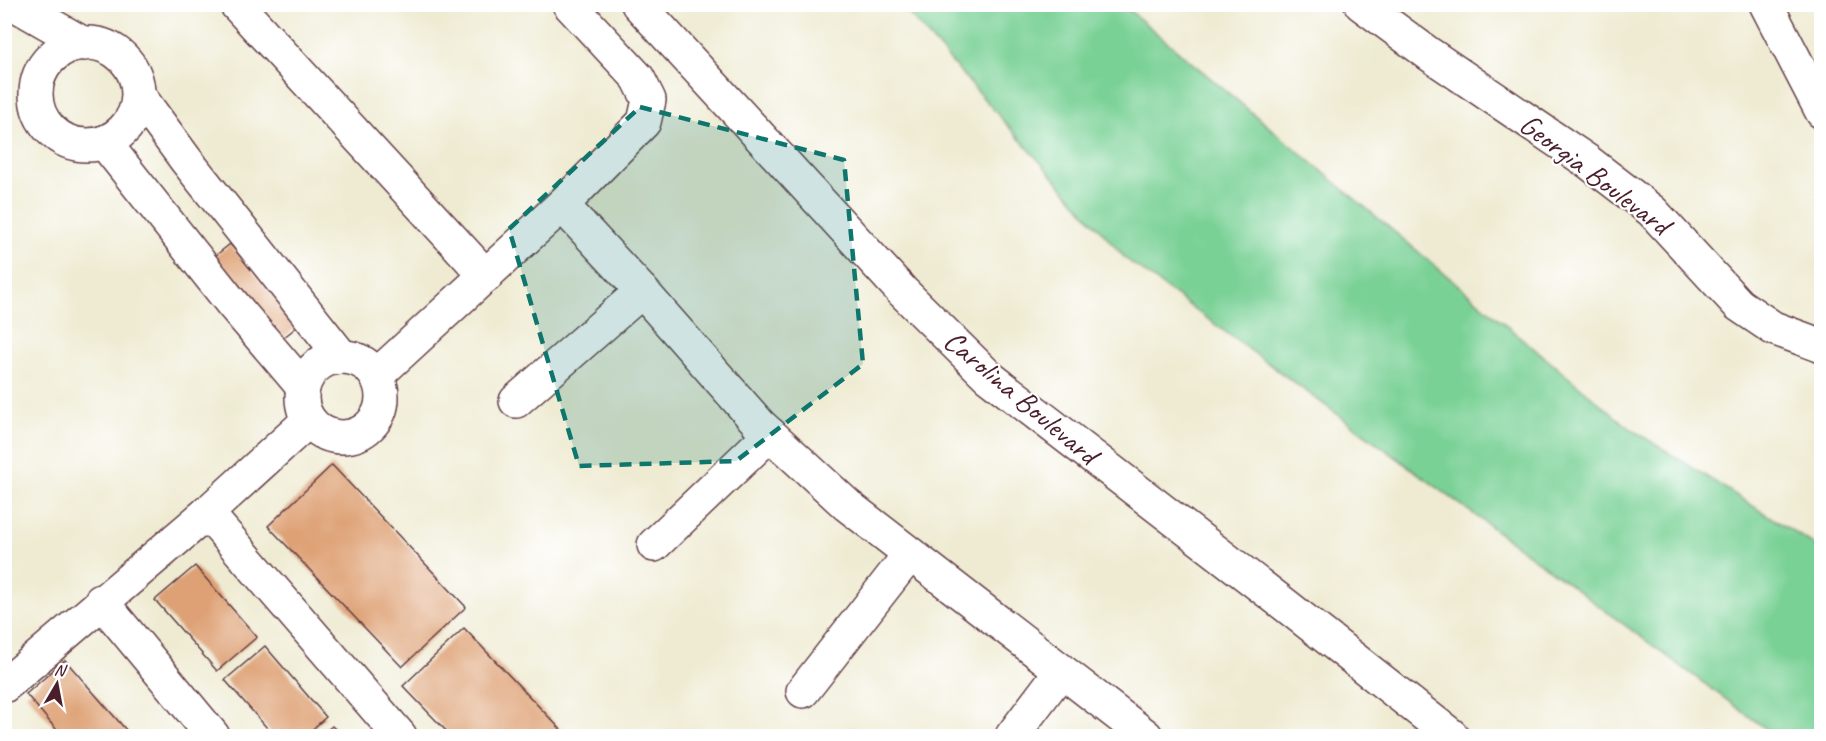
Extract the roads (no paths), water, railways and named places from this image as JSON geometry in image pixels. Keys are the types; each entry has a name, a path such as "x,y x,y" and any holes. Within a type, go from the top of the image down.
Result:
{"street":[{"path":"236,4 486,276"},
{"path":"376,376 562,205 644,122 649,100 638,78 569,4"},
{"name":"Carolina Boulevard","path":"638,4 903,292 988,376 1452,736"},
{"name":"Georgia Boulevard","path":"1361,4 1429,54 1587,161 1652,212 1739,305 1773,328 1821,346"},
{"path":"1766,4 1821,112"},
{"path":"16,5 84,44"},
{"path":"16,5 43,69"},
{"path":"84,44 101,45 116,52 129,64 136,79 139,96 136,111 129,124 118,135 104,142 89,145 74,143 60,137 48,127 40,114 37,99 38,84 43,69 53,56 68,47 84,44"},
{"path":"139,96 186,160 342,357"},
{"path":"104,142 230,301 303,387"},
{"path":"562,205 770,434 847,505 1146,736"},
{"path":"516,401 642,291"},
{"path":"342,357 361,363 376,376 381,389 382,403 378,416 369,427 358,435 344,438 331,436 318,430 303,410 301,398 308,375 317,365 329,359 342,357"},
{"path":"4,686 207,513 309,420"},
{"path":"654,545 770,434"},
{"path":"207,513 400,736"},
{"path":"803,691 910,554"},
{"path":"101,601 213,736"},
{"path":"1012,736 1061,671"}]}
